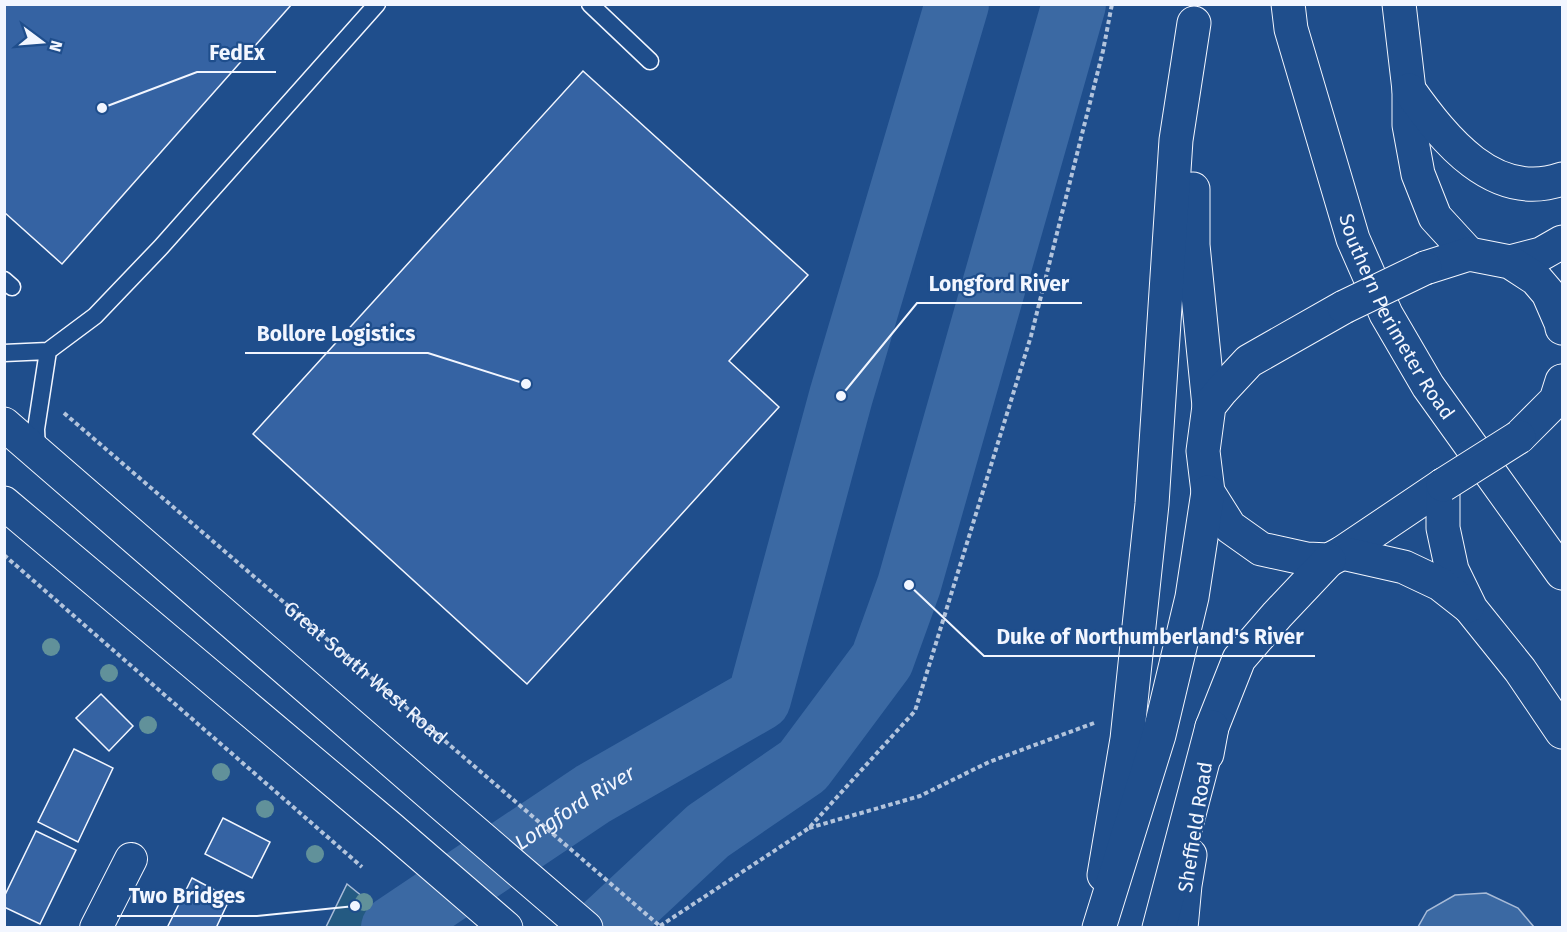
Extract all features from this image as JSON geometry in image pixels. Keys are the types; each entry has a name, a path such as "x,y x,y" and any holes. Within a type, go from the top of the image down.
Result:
{"main road":[{"path":"1399,4 1409,90 1409,125 1418,174 1435,217 1469,254"},
{"name":"Southern Perimeter Road","path":"1290,13 1353,238 1386,314 1428,386 1563,573"},
{"path":"1097,927 1159,735 1192,597 1208,492 1203,451 1209,405 1193,245 1195,14"},
{"path":"1097,927 1127,739 1152,504 1176,140 1195,14"},
{"path":"1409,90 1430,120 1467,158 1494,176 1524,185 1550,184 1563,179"},
{"path":"1510,262 1541,254 1563,242"},
{"path":"1209,405 1249,361 1344,307 1425,268 1469,254 1510,262 1536,279 1548,293 1563,328"},
{"path":"1159,927 1212,727 1239,659 1277,615 1336,557 1519,437 1556,400 1563,381"},
{"path":"4,424 443,806 586,927"},
{"path":"1443,485 1443,528 1452,570 1472,609 1520,670 1563,732"},
{"path":"1208,492 1230,527 1261,549 1307,559 1336,557 1404,567 1440,584 1472,609"},
{"path":"4,502 506,927"},
{"name":"Sheffield Road","path":"1182,927 1185,885 1212,727"}],"street":[{"path":"96,927 131,859"}],"lane":[{"path":"4,353 48,351 96,316 377,4"},
{"path":"590,4 650,61"},
{"path":"37,452 36,429 48,351"}],"path":[{"path":"661,927 809,828 915,711 1031,336 1103,51 1112,4"},
{"name":"Great South West Road","path":"68,416 661,927"},
{"path":"4,555 362,867"},
{"path":"809,828 920,796 990,762 1130,710"}],"shaded area":[{"path":"347,884 400,927 326,927"},
{"path":"1486,893 1518,908 1534,927 1418,927 1427,911 1455,895"}],"building":[{"path":"4,4 292,4 62,264 4,212"},
{"path":"583,71 808,275 729,361 779,407 527,684 253,434"},
{"path":"101,694 133,726 109,751 76,718"},
{"path":"74,749 113,768 78,842 38,822"},
{"path":"223,818 270,842 252,878 205,854"},
{"path":"36,831 76,850 40,924 4,907 4,897"},
{"path":"192,878 230,898 216,928 167,928"}],"waterway":[{"name":"Longford River","path":"393,928 593,794 759,699 841,396 957,4"},
{"path":"604,928 708,831 803,766 882,660 909,585 1074,4"}],"place":[{"name":"FedEx","path":"102,108"},
{"name":"Bollore Logistics","path":"526,384"},
{"name":"Longford River","path":"841,396"},
{"name":"Duke of Northumberland's River","path":"909,585"},
{"name":"Two Bridges","path":"355,906"}]}
